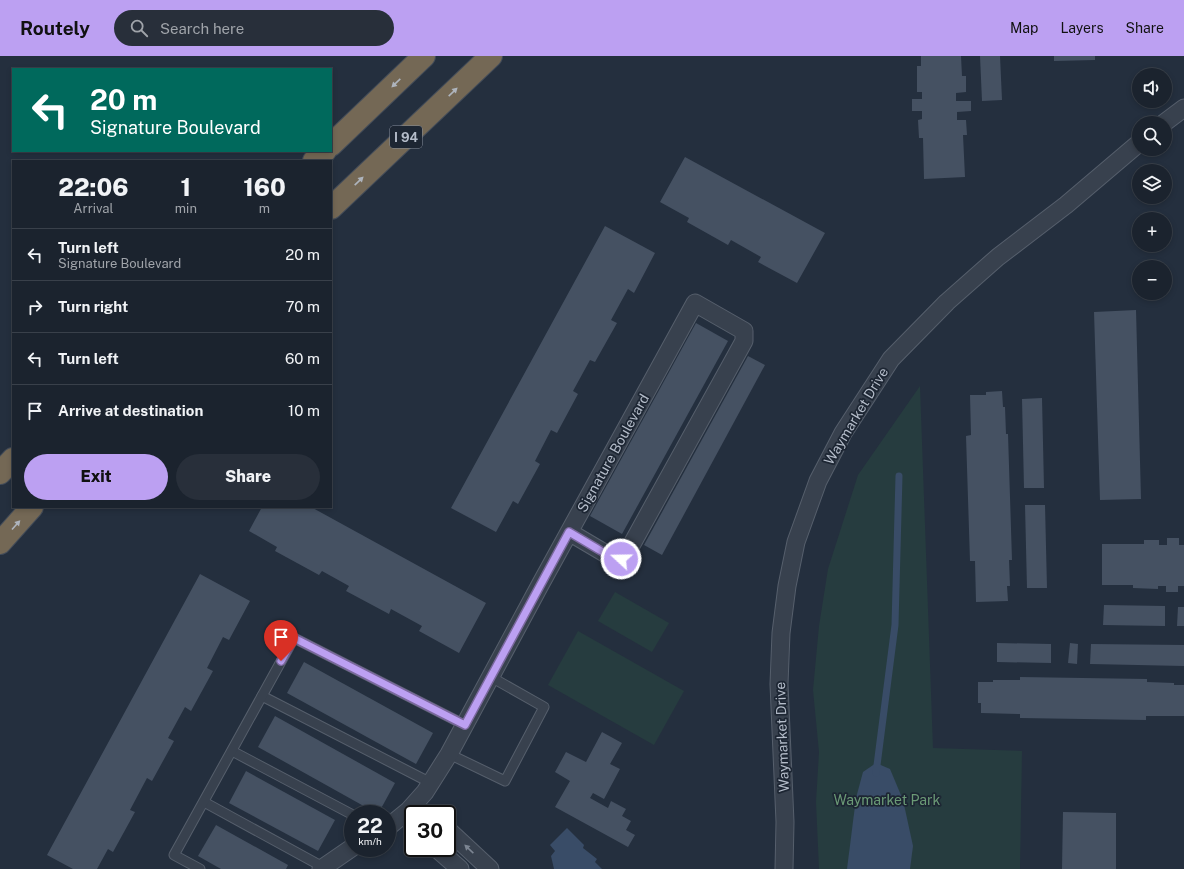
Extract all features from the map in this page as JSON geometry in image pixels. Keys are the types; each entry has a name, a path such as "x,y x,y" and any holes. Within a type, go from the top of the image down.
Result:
{"highway":[{"path":"332,144 424,56"},
{"name":"I 94","path":"332,207 489,59"},
{"path":"315,160 324,152"},
{"path":"0,473 12,460"},
{"path":"0,543 31,508"}],"street":[{"path":"1172,117 1184,108"},
{"name":"Waymarket Drive","path":"784,869 785,822 780,684 781,633 787,586 796,542 818,481 843,433 891,359 947,302 998,257 1066,205 1132,149"},
{"name":"Signature Boulevard","path":"419,805 431,783 450,754 569,532 695,303 744,331 744,341 627,553 621,559 613,558 569,532"},
{"path":"456,837 490,869"},
{"path":"322,868 344,853"},
{"path":"446,857 460,869"}],"lane":[{"path":"200,869 174,855 294,638 465,725"},
{"path":"450,754 505,781 544,707 491,677"},
{"path":"262,696 431,783"},
{"path":"232,751 344,810"},
{"path":"204,802 322,868"}],"green space":[{"name":"Waymarket Park","path":"920,386 933,748 1022,751 1020,869 819,869 816,802 819,752 813,690 819,626 828,569 858,475"},
{"path":"615,592 669,623 652,652 598,621"},
{"path":"578,631 684,691 654,745 548,685"}],"water":[{"path":"876,763 890,769 903,800 913,846 910,869 847,869 856,798 863,772"},
{"path":"567,828 584,845 583,848 597,859 595,862 602,869 554,869 551,856 555,851 550,845"}],"building":[{"path":"921,56 961,56 962,76 966,76 966,92 956,93 956,101 971,101 971,111 957,112 957,120 966,120 967,135 963,135 965,177 924,179 923,138 919,138 918,120 922,119 922,111 912,111 912,99 922,99 922,92 917,92 917,66 921,66"},
{"path":"980,56 1000,56 1002,100 982,101"},
{"path":"1054,56 1095,56 1095,60 1054,61"},
{"path":"685,157 825,233 797,283 758,262 761,257 731,240 728,245 687,222 689,218 660,202"},
{"path":"605,226 655,253 634,293 628,289 611,320 617,323 595,362 590,360 573,391 578,394 557,433 551,430 535,461 540,464 518,504 513,501 496,532 451,508"},
{"path":"1136,310 1141,499 1100,500 1094,312"},
{"path":"696,323 728,341 622,534 590,516"},
{"path":"748,356 765,365 662,555 644,545"},
{"path":"1002,391 1003,407 1005,407 1006,434 1008,434 1012,560 1009,560 1010,586 1007,586 1008,601 976,602 975,561 970,561 966,436 971,435 970,395 986,395 986,392"},
{"path":"1042,398 1044,488 1024,488 1022,399"},
{"path":"1025,505 1045,505 1047,588 1027,588"},
{"path":"261,508 313,508 486,603 459,653 419,631 422,626 391,609 389,614 346,591 349,586 322,571 319,575 275,551 277,547 249,531"},
{"path":"1167,538 1179,538 1179,545 1184,545 1184,586 1178,586 1178,592 1166,592 1166,586 1158,586 1158,589 1133,588 1133,585 1102,585 1102,544 1144,544 1144,540 1159,540 1159,545 1167,545"},
{"path":"200,574 250,601 229,640 223,637 207,668 213,671 191,711 185,707 168,738 174,741 152,781 147,778 130,810 135,812 113,852 108,849 97,869 73,869 47,855"},
{"path":"1104,605 1165,606 1165,626 1103,625"},
{"path":"1178,607 1184,607 1184,626 1177,626"},
{"path":"997,643 1051,644 1051,663 997,662"},
{"path":"1070,643 1078,644 1077,664 1068,663"},
{"path":"1091,644 1184,645 1184,666 1090,664"},
{"path":"304,662 433,733 416,764 287,693"},
{"path":"1020,677 1147,679 1147,682 1184,685 1184,716 1146,716 1146,720 1020,718 1020,714 981,713 981,703 978,703 978,682 993,682 993,680 1020,680"},
{"path":"275,716 395,783 383,805 362,805 258,747"},
{"path":"602,732 622,743 610,764 620,769 604,799 593,793 590,798 608,808 611,801 626,809 622,816 631,821 626,830 635,835 628,847 555,807 570,781 555,772 566,752 586,762"},
{"path":"246,771 335,820 318,851 229,803"},
{"path":"1063,812 1116,813 1116,869 1062,869"},
{"path":"216,825 288,865 286,869 221,869 198,856"}],"waterway":[{"path":"876,773 895,625 899,476"}],"route":[{"path":"281,661 294,638 465,725 569,532 613,558 621,559"}]}
